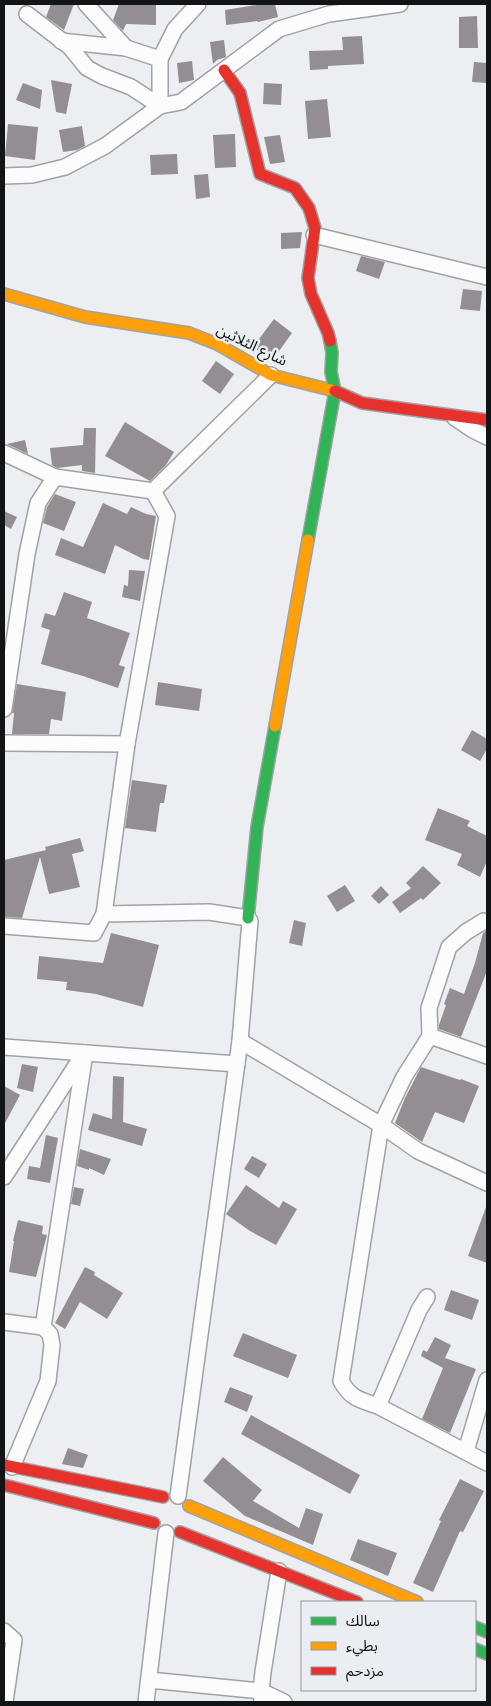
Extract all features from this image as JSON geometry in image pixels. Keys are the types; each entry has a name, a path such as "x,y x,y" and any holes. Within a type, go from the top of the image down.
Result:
{"street":[{"path":"86,4 126,48"},
{"path":"160,106 160,59 175,29 198,4"},
{"path":"4,176 32,175 65,167 105,146 160,106 181,102 279,28 329,14 400,4"},
{"path":"27,14 70,48 87,68 131,87 160,106"},
{"path":"61,41 126,48 160,59"},
{"path":"177,1500 240,1041 250,922 248,918 257,827 335,391 331,372 332,353 328,334 311,294 308,278 315,228 309,208 296,188 260,174 240,93 224,70"},
{"path":"314,235 487,278"},
{"name":"شارع الثلاثين","path":"4,294 85,317 189,333 217,344 271,375 335,391 362,403 487,420"},
{"path":"153,491 271,375"},
{"path":"452,415 473,430 487,437"},
{"path":"4,453 55,477 153,491"},
{"path":"4,709 27,554 38,503 55,477"},
{"path":"4,926 94,934 104,914 127,744 167,516 153,491"},
{"path":"4,743 127,744"},
{"path":"104,914 209,912 248,918"},
{"path":"487,922 484,921 466,932 450,947 429,1008 430,1036 404,1077 381,1125 341,1381 355,1399 378,1406 487,1463"},
{"path":"430,1036 487,1056"},
{"path":"240,1041 381,1125 418,1151 487,1183"},
{"path":"4,1047 237,1064"},
{"path":"4,1177 85,1053"},
{"path":"43,1327 85,1053"},
{"path":"378,1406 418,1310 427,1297"},
{"path":"4,1322 43,1327 50,1334 52,1344 48,1382 8,1466 177,1500 415,1601"},
{"path":"466,1451 487,1380"},
{"path":"4,1485 167,1529 354,1601"},
{"path":"177,1500 191,1513 190,1521 186,1527 167,1529 152,1515 154,1508 158,1502 177,1500"},
{"path":"146,1702 167,1529"},
{"path":"262,1697 279,1571"},
{"path":"4,1631 14,1640 5,1702"},
{"path":"149,1680 284,1702"}],"building":[{"path":"51,4 74,4 64,30 46,17"},
{"path":"119,4 156,4 156,25 126,24 123,31 113,20"},
{"path":"275,4 278,17 258,22 226,25 225,10"},
{"path":"477,16 478,48 459,48 459,17"},
{"path":"362,36 364,64 328,66 328,69 310,70 309,51 343,50 342,37"},
{"path":"224,40 226,57 217,60 213,64 210,42"},
{"path":"192,61 194,80 179,83 177,63"},
{"path":"474,62 487,63 487,83 472,82"},
{"path":"51,80 72,84 66,114 56,112"},
{"path":"23,83 42,90 40,109 16,100"},
{"path":"264,83 282,84 281,105 263,104"},
{"path":"327,99 331,137 308,139 305,101"},
{"path":"8,124 38,127 35,160 5,156"},
{"path":"82,126 85,146 77,150 63,152 59,130"},
{"path":"235,134 236,167 215,168 213,135"},
{"path":"280,135 285,162 270,164 264,137"},
{"path":"177,154 178,174 151,175 150,155"},
{"path":"208,174 210,197 196,199 194,175"},
{"path":"302,232 300,248 281,249 281,233"},
{"path":"361,256 385,262 379,279 356,271"},
{"path":"463,289 482,291 480,311 460,309"},
{"path":"274,319 292,333 272,361 253,347"},
{"path":"216,361 234,374 220,394 202,381"},
{"path":"125,422 174,452 166,465 150,481 105,456"},
{"path":"84,428 96,428 95,473 82,471 82,465 57,468 52,465 50,448 83,445"},
{"path":"25,440 28,454 7,444"},
{"path":"55,494 76,502 64,531 43,523 47,507"},
{"path":"103,503 127,514 131,507 146,514 156,516 149,560 143,559 115,545 105,574 55,555 61,538 83,547"},
{"path":"4,511 17,517 11,529 4,525"},
{"path":"129,570 145,571 140,601 122,597 124,585 128,586"},
{"path":"64,592 92,602 87,618 130,633 119,665 125,667 118,688 41,664 50,630 41,627 45,613 55,616"},
{"path":"158,682 202,689 199,711 155,705"},
{"path":"17,684 66,692 62,721 51,719 49,734 12,734 14,713 12,713"},
{"path":"472,730 487,739 487,749 480,761 461,750"},
{"path":"132,780 167,785 164,803 160,803 156,832 125,828"},
{"path":"438,808 470,821 467,826 487,836 487,861 480,877 457,865 462,854 425,840"},
{"path":"80,838 84,851 72,854 80,887 49,894 40,857 22,918 4,917 4,860 46,850 45,847"},
{"path":"423,866 441,883 423,900 421,898 400,913 392,902 411,888 406,883"},
{"path":"345,885 355,901 337,912 327,896"},
{"path":"381,886 389,895 379,904 371,896"},
{"path":"294,920 306,923 302,946 289,943"},
{"path":"486,931 487,971 461,1037 439,1029 439,1025 450,988 464,994 483,933"},
{"path":"111,933 159,945 143,1007 96,994 66,990 67,982 37,979 39,956 103,963"},
{"path":"22,1064 38,1067 33,1092 17,1088"},
{"path":"421,1067 479,1086 464,1123 435,1112 422,1142 395,1123"},
{"path":"113,1076 124,1077 123,1122 147,1129 142,1146 88,1130 93,1113 112,1119"},
{"path":"4,1086 20,1095 4,1125"},
{"path":"46,1135 58,1138 50,1183 27,1179 29,1166 40,1168"},
{"path":"80,1149 111,1159 104,1175 89,1168 89,1170 77,1166"},
{"path":"252,1156 267,1164 259,1178 244,1169"},
{"path":"246,1185 279,1208 283,1201 297,1209 276,1245 250,1231 226,1214"},
{"path":"74,1187 84,1189 80,1206 71,1204"},
{"path":"487,1207 487,1263 468,1256"},
{"path":"18,1220 43,1226 42,1234 47,1235 36,1277 9,1272"},
{"path":"85,1267 95,1272 94,1275 123,1293 107,1319 80,1302 65,1329 55,1323"},
{"path":"451,1290 479,1300 472,1320 444,1310"},
{"path":"243,1333 297,1355 288,1378 233,1356"},
{"path":"435,1337 451,1345 445,1358 476,1369 450,1433 422,1419 443,1368 421,1356 423,1350 427,1352"},
{"path":"230,1387 253,1396 247,1412 224,1402"},
{"path":"251,1415 360,1475 350,1494 241,1434"},
{"path":"68,1448 88,1455 83,1468 62,1464"},
{"path":"223,1457 262,1490 253,1501 299,1528 306,1508 323,1514 313,1545 245,1516 203,1481"},
{"path":"460,1479 484,1491 463,1532 460,1531 433,1592 413,1583 441,1521 439,1520"},
{"path":"358,1539 397,1553 388,1576 350,1560"}],"traffic: fast":[{"path":"308,540 335,391 331,372 332,353 330,341"},
{"path":"248,918 257,827 275,726"},
{"path":"476,1627 487,1632"},
{"path":"476,1649 487,1654"}],"traffic: slow":[{"path":"4,294 85,317 189,333 217,344 271,375 335,391"},
{"path":"275,726 308,540"},
{"path":"189,1506 415,1601"}],"traffic: jam":[{"path":"224,70 240,93 260,174 295,188 309,208 315,228 308,278 311,294 330,341"},
{"path":"335,391 362,403 487,420"},
{"path":"4,1465 163,1497"},
{"path":"4,1485 154,1523"},
{"path":"180,1532 354,1601"}]}
